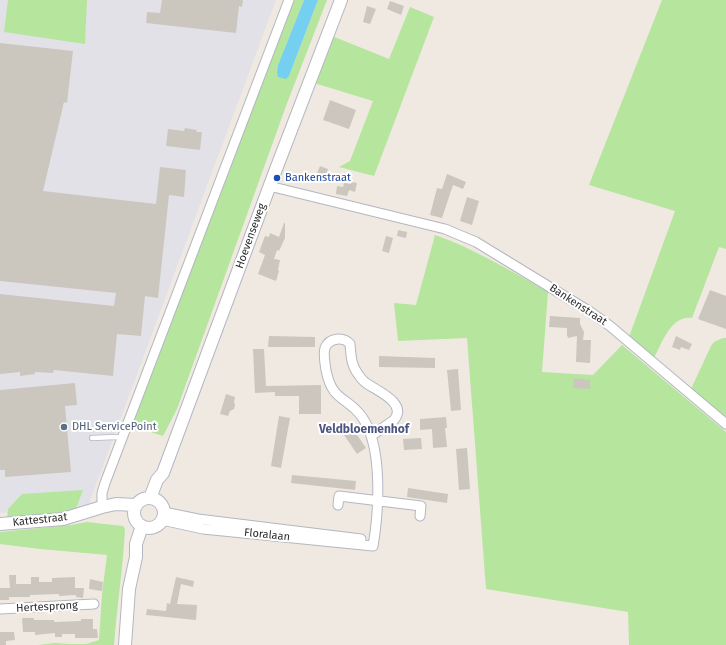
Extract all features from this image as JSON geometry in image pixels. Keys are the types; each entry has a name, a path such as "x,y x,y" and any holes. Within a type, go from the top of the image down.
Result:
{"main road":[{"name":"Hoevenseweg","path":"154,499 164,481 163,473 269,186 341,0"},
{"path":"154,499 162,506 163,516 156,525 146,526 138,523 135,510 142,500 154,499"},
{"name":"Kattestraat","path":"0,524 63,519 116,504 135,510"},
{"path":"125,645 129,589 136,558 136,544 146,526"}],"street":[{"path":"102,507 103,489 289,0"},
{"name":"Bankenstraat","path":"269,186 445,229 476,242 589,311 726,424"},
{"path":"371,436 397,417 397,408 387,395 366,383 358,374 352,362 350,344 344,339 338,338 329,343 324,355 329,384 334,392 356,410 362,417 371,436 376,464 378,500"},
{"path":"338,505 339,496 378,500 421,506 420,516"},
{"name":"Floralaan","path":"163,516 203,529 374,543 378,500"},
{"name":"Hertesprong","path":"0,609 94,604"}],"lane":[{"path":"92,438 122,438"}],"shaded area":[{"path":"0,0 276,0 87,509 0,513"}],"green space":[{"path":"8,0 87,0 85,44 4,32"},
{"path":"294,0 304,0 278,65 278,76 289,76 318,0 327,0 286,106 177,409 163,436 135,427 132,424"},
{"path":"662,0 726,0 726,249 719,247 692,318 685,318 673,325 668,331 654,358 629,337 675,211 589,185"},
{"path":"410,7 434,17 374,176 339,167 350,161 373,101 314,83 332,36 389,59"},
{"path":"435,235 507,268 548,292 542,372 593,375 622,345 726,432 726,645 629,645 628,612 486,589 467,338 398,341 394,303 416,305"},
{"path":"726,338 726,418 691,389 711,346 714,342"},
{"path":"83,490 75,511 7,518 8,509 22,494"},
{"path":"87,522 123,526 125,529 114,645 38,645 55,643 86,644 99,640 102,594 107,555 0,544 0,532"}],"water":[{"path":"304,0 318,0 289,76 286,79 278,77 278,65"}],"building":[{"path":"162,0 243,0 242,7 239,6 236,33 146,23 147,12 160,13"},
{"path":"390,1 404,6 401,15 387,9"},
{"path":"367,6 376,9 370,24 363,22"},
{"path":"0,43 73,51 67,103 64,102 43,191 156,204 160,167 186,170 184,197 169,195 158,298 145,296 141,336 117,334 113,376 54,370 53,373 35,372 35,374 20,376 20,372 0,374 0,294 114,306 116,293 0,281"},
{"path":"330,100 356,110 349,129 323,120"},
{"path":"185,128 197,130 196,132 202,132 200,150 166,146 168,129 184,131"},
{"path":"320,166 328,169 324,182 315,178"},
{"path":"447,174 466,182 463,189 453,185 442,218 430,215 437,188 442,189"},
{"path":"351,182 357,183 355,192 349,190 347,196 336,194 337,186 343,187 344,183 351,184"},
{"path":"467,197 479,201 472,225 460,221"},
{"path":"284,223 285,238 279,251 277,250 274,259 280,260 276,281 258,274 265,255 259,252 265,236 269,237 270,233 279,237"},
{"path":"398,230 407,232 406,238 397,236"},
{"path":"386,236 393,238 389,253 382,251"},
{"path":"710,290 726,296 726,329 698,319"},
{"path":"550,316 580,318 580,324 584,332 583,340 591,340 590,363 576,362 577,336 568,338 567,328 549,327"},
{"path":"269,336 315,337 315,347 268,347"},
{"path":"676,336 692,344 689,350 681,347 680,350 672,347"},
{"path":"253,349 264,349 266,386 321,385 321,414 299,414 299,396 275,396 275,392 255,393"},
{"path":"379,356 435,358 435,368 379,367"},
{"path":"458,369 461,410 451,411 447,370"},
{"path":"574,378 590,380 590,389 573,388"},
{"path":"75,383 77,405 65,406 71,472 5,477 5,470 0,470 0,390"},
{"path":"226,394 235,397 234,409 230,411 228,416 220,414"},
{"path":"279,416 290,418 281,468 271,466"},
{"path":"446,417 447,428 445,428 447,447 433,448 432,429 420,430 420,419"},
{"path":"349,423 366,448 357,454 340,429"},
{"path":"421,438 422,449 404,450 403,439"},
{"path":"467,448 470,489 459,490 456,449"},
{"path":"292,475 356,481 355,490 291,483"},
{"path":"408,488 448,494 447,503 407,497"},
{"path":"9,575 16,575 16,584 31,584 31,577 39,577 39,582 52,582 52,578 75,577 75,588 84,588 83,598 76,597 76,595 59,596 59,594 30,595 30,597 9,597 9,600 0,600 0,588 10,588"},
{"path":"176,577 194,581 193,587 181,584 177,604 197,605 196,620 146,615 147,609 166,611 167,603 170,604"},
{"path":"90,579 103,582 102,591 89,589"},
{"path":"22,618 34,618 34,620 54,620 54,622 93,619 93,629 97,629 98,638 75,638 75,634 62,634 62,637 55,637 55,633 35,635 35,632 23,632"},
{"path":"0,632 14,632 15,640 6,641 6,645 0,645"}],"place":[{"name":"Bankenstraat","path":"277,178"},
{"name":"DHL ServicePoint","path":"64,427"}],"district":[{"name":"Veldbloemenhof","path":"364,430"}]}
